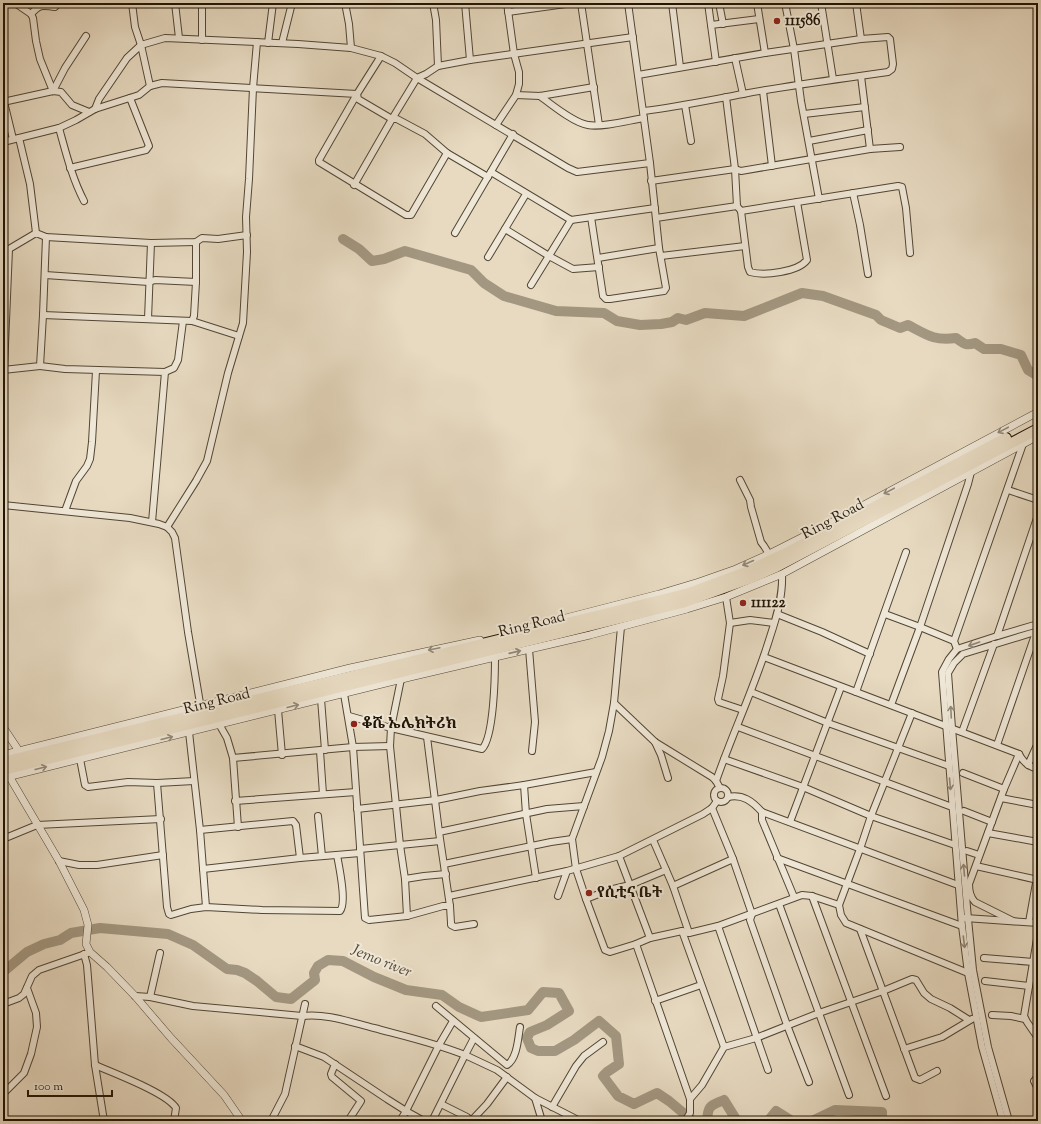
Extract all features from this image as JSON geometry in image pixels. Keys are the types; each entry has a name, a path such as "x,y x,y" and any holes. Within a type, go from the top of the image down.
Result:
{"highway":[{"name":"Ring Road","path":"3,755 689,593 746,572 790,551 1038,421"},
{"name":"Ring Road","path":"5,775 682,604 774,568 1038,429"}],"street":[{"path":"15,3 31,14 33,18 40,59 53,91"},
{"path":"31,14 37,8 44,5 55,7 60,3"},
{"path":"132,3 135,27 141,44 150,86"},
{"path":"175,3 179,38"},
{"path":"202,3 202,40"},
{"path":"268,43 273,3"},
{"path":"282,43 292,3"},
{"path":"345,3 351,48"},
{"path":"433,3 436,20 438,66"},
{"path":"465,3 470,60"},
{"path":"496,125 516,95 519,84 519,72 514,54 507,3"},
{"path":"508,12 573,3"},
{"path":"580,3 599,125"},
{"path":"591,217 603,296 606,299 664,291 666,288 659,248 644,111 628,3"},
{"path":"672,3 680,67"},
{"path":"708,3 716,62"},
{"path":"719,3 723,24"},
{"path":"757,3 765,53"},
{"path":"785,3 819,199"},
{"path":"821,3 833,79"},
{"path":"856,3 861,39"},
{"path":"711,25 759,19"},
{"path":"53,91 65,68 86,36"},
{"path":"354,185 417,78 438,66 470,60 633,37"},
{"path":"638,75 765,53 861,39 888,37 890,39 893,64 892,70 888,72 799,84 686,105 644,111"},
{"path":"92,110 127,58 141,44 165,38 282,43 351,48 381,56 395,63 417,78 577,172 650,163"},
{"path":"167,527 207,461 243,317 247,252 246,217 257,42"},
{"path":"381,56 357,94 319,162 354,185 406,215 411,215 447,153"},
{"path":"735,58 743,94"},
{"path":"861,76 870,149"},
{"path":"3,142 59,128 92,110 139,95 150,86 162,83 357,94"},
{"path":"516,95 540,96 594,87"},
{"path":"36,233 30,184 3,102 53,91 61,92 72,105 92,110"},
{"path":"763,91 772,166"},
{"path":"357,94 358,99 392,119 397,119 424,134 447,153 489,174 572,220 655,208"},
{"path":"540,96 579,123 589,126 644,118"},
{"path":"70,168 146,150 149,146 148,140 130,98"},
{"path":"726,98 739,208 750,272 757,274 785,271 796,268 804,264 807,260 797,202"},
{"path":"686,105 691,141"},
{"path":"804,114 865,107"},
{"path":"59,128 70,168 78,190 84,201"},
{"path":"809,141 868,130"},
{"path":"455,233 513,134"},
{"path":"651,181 735,169 741,171 870,149 900,147"},
{"path":"656,218 797,202 898,186 902,187 906,208 910,253"},
{"path":"853,193 868,274"},
{"path":"488,257 526,194"},
{"path":"532,285 572,220"},
{"path":"505,230 573,269 599,267"},
{"path":"183,321 178,360 174,368 165,372 65,369 40,366 4,369 6,249 36,233 46,237 151,243 196,242 198,239 202,238 218,239 247,235"},
{"path":"40,366 44,315 46,237"},
{"path":"192,321 194,316 196,282 196,242"},
{"path":"148,319 151,243"},
{"path":"661,256 745,246"},
{"path":"598,258 659,248"},
{"path":"45,275 149,282 155,280 196,282"},
{"path":"44,315 192,321 239,336"},
{"path":"65,511 76,481 87,466 90,459 96,370"},
{"path":"152,522 165,372"},
{"path":"3,755 202,709 350,668 479,640 659,594 699,582 736,569 768,554 1038,412"},
{"path":"104,1121 95,1065 87,965 86,937 88,925 84,910 59,861 5,775 80,759 401,679 621,627 726,597 782,574 1038,436"},
{"path":"957,650 954,641 1023,444"},
{"path":"891,705 920,627 971,472"},
{"path":"740,480 750,500 750,507 761,542 768,554"},
{"path":"1008,490 1038,500"},
{"path":"3,505 130,518 152,522 167,527 172,532 175,538 188,632 202,709"},
{"path":"997,636 1038,515"},
{"path":"856,692 906,552"},
{"path":"716,781 764,657 777,614 783,587 782,574"},
{"path":"726,597 730,622 723,676 718,699 719,702 743,710"},
{"path":"777,614 822,632 870,654"},
{"path":"885,614 954,641"},
{"path":"730,622 750,620 774,624"},
{"path":"1009,1121 988,1047 974,970 942,672 949,659 957,650 1038,624"},
{"path":"621,627 614,703 609,731 572,839 576,869 605,950 610,952 650,938 718,926 802,895 812,896 839,905"},
{"path":"1003,1121 982,1047 968,973 961,918 949,766 948,673 954,663 963,654 1037,631"},
{"path":"997,745 1037,631"},
{"path":"962,732 994,644"},
{"path":"529,649 535,722 532,751"},
{"path":"349,716 391,728 479,749 485,746 487,741 495,685 495,657"},
{"path":"764,657 1019,754 1022,760 1038,770"},
{"path":"401,679 391,728 390,746 405,879 407,916"},
{"path":"790,822 842,687"},
{"path":"751,692 828,723 949,766"},
{"path":"344,694 349,716 353,747 365,918 369,920 407,916 443,906 450,906"},
{"path":"321,700 323,794"},
{"path":"614,703 655,742 716,781 720,788 726,790 728,796"},
{"path":"278,710 282,754"},
{"path":"912,713 871,816 839,905 840,915 846,923 968,973"},
{"path":"220,724 227,738 233,758 238,827"},
{"path":"3,727 19,751"},
{"path":"738,727 952,807"},
{"path":"189,732 200,830 206,907"},
{"path":"427,737 440,841 449,896 451,923 453,926 474,924"},
{"path":"655,742 661,755 668,778"},
{"path":"1028,765 1038,743"},
{"path":"233,758 353,747 390,746"},
{"path":"1013,921 971,899 969,884 1004,789 1019,754"},
{"path":"80,759 85,785 88,787 128,782 157,783 194,781"},
{"path":"724,759 803,787 871,816 955,845"},
{"path":"357,808 436,800 596,772"},
{"path":"963,773 1004,789"},
{"path":"157,783 167,907 169,914 171,915 191,909 206,907 262,910 340,911 342,906 342,887 337,855"},
{"path":"524,785 526,814 536,878"},
{"path":"717,801 714,795 717,789 720,788"},
{"path":"235,801 356,792"},
{"path":"717,801 724,802 728,796 736,795 744,797 753,802 762,812 958,886"},
{"path":"1001,798 1038,805"},
{"path":"449,896 576,869 619,856 703,814 712,808 717,801"},
{"path":"439,832 547,809 584,806"},
{"path":"712,808 733,859 752,914 750,920 787,1026 809,1082"},
{"path":"964,811 992,822"},
{"path":"762,812 762,820 794,897"},
{"path":"318,816 322,856"},
{"path":"3,839 37,825 161,819"},
{"path":"200,830 293,821 296,825 300,858"},
{"path":"988,833 1038,842"},
{"path":"444,864 572,839"},
{"path":"653,840 673,886 701,985 724,1047"},
{"path":"203,869 337,855 400,845 440,841"},
{"path":"967,851 979,855"},
{"path":"59,861 78,865 97,865 163,856"},
{"path":"619,856 650,938"},
{"path":"777,858 962,926"},
{"path":"673,886 733,859"},
{"path":"976,866 1037,880"},
{"path":"586,899 608,890 630,885 666,870"},
{"path":"558,896 567,871"},
{"path":"1030,922 1038,872"},
{"path":"405,879 446,874"},
{"path":"812,896 886,1096"},
{"path":"779,904 849,1095"},
{"path":"961,918 1038,923"},
{"path":"718,926 768,1070"},
{"path":"860,929 915,1078 920,1080 937,1071"},
{"path":"1038,933 1024,1016 1038,1038"},
{"path":"636,944 690,1099 690,1116 685,1121"},
{"path":"3,1004 19,998 24,994 32,976 39,970 87,953"},
{"path":"87,953 107,967 136,996 171,1038 224,1095 242,1121"},
{"path":"150,997 160,953"},
{"path":"984,958 1033,962 1038,968"},
{"path":"690,1099 702,1085 724,1047 756,1038 912,979 916,980 924,993 928,996 969,1020"},
{"path":"985,981 1029,986"},
{"path":"655,1001 701,985"},
{"path":"3,1094 24,1073 31,1054 37,1027 36,1013 27,988"},
{"path":"136,996 150,997 193,1006 302,1016 313,1015 334,1018 439,1045 497,1070 535,1098 580,1121"},
{"path":"271,1121 285,1094 305,1004"},
{"path":"436,1006 503,1063 508,1065 516,1051 520,1027"},
{"path":"992,1015 1011,1016 1025,1019"},
{"path":"904,1050 942,1037 976,1017"},
{"path":"400,1121 453,1021"},
{"path":"432,1121 474,1038"},
{"path":"552,1107 576,1066 584,1056 603,1042"},
{"path":"295,1046 324,1057 387,1100 424,1121"},
{"path":"335,1064 331,1074 332,1077 361,1101 348,1121"},
{"path":"95,1065 169,1100 176,1108 174,1121"},
{"path":"1038,1076 1034,1082 1038,1089"},
{"path":"441,1104 467,1117 471,1121 487,1104 507,1077"},
{"path":"535,1098 541,1120"}],"waterway":[{"path":"343,239 359,249 372,261 384,259 405,251 471,270 484,283 504,296 556,311 604,313 617,321 640,325 672,322 678,318 686,320 705,313 744,316 802,293 823,296 876,315 881,320 900,328 908,325 936,338 956,338 965,344 975,343 984,349 1001,349 1021,355 1028,370 1038,376"},
{"name":"Jemo river","path":"3,972 27,952 44,944 60,940 71,933 100,928 168,934 193,945 227,969 245,973 276,997 291,999 315,980 314,973 318,966 328,960 343,961 374,977 406,990 442,995 459,1007 481,1017 528,1010 543,992 559,993 569,1011 547,1025 530,1032 527,1038 531,1048 538,1051 555,1051 574,1040 599,1021 616,1036 619,1064 603,1076 618,1096 634,1104 657,1093 693,1121"},
{"name":"Jemo river","path":"707,1121 709,1109 724,1100 737,1121"},
{"name":"Jemo river","path":"812,1121 835,1110 882,1112 882,1121"},
{"name":"Jemo river","path":"768,1121 776,1111 792,1121"}],"place":[{"name":"111586","path":"777,21"},
{"name":"111122","path":"743,603"},
{"name":"ቆሼ ኤሌክትሪክ","path":"354,724"},
{"name":"የሲቲና ቤት","path":"589,893"}]}
